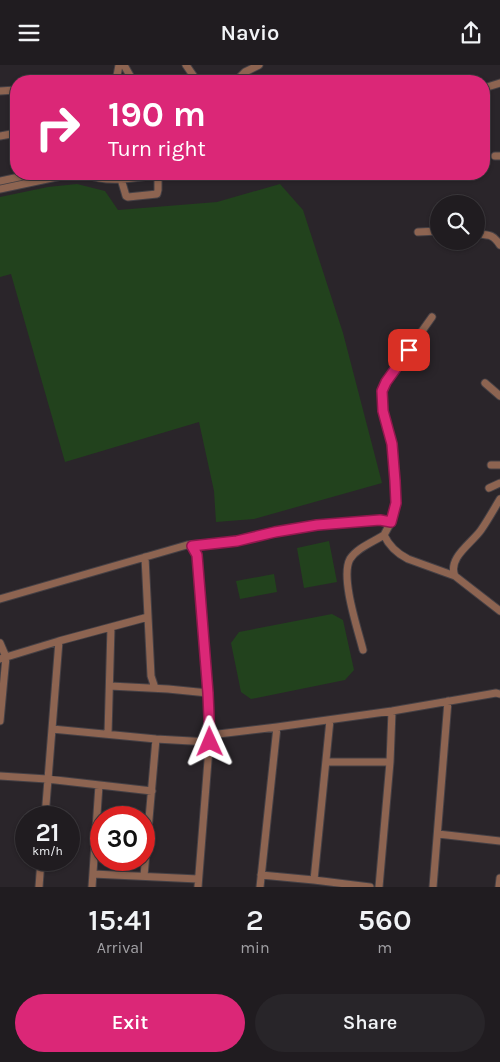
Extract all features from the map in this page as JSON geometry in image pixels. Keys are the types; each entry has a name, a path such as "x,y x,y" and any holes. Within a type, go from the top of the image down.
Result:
{"street":[{"path":"244,68 258,65"},
{"path":"0,188 41,180"},
{"path":"121,180 128,197 157,194 160,180"},
{"path":"418,232 430,231"},
{"path":"485,235 492,235 500,245"},
{"path":"363,650 346,573 349,560 356,551 384,535 391,522 396,503 392,444 383,411 382,391 386,382 432,317"},
{"path":"485,383 500,396"},
{"path":"491,465 500,465"},
{"path":"489,489 500,483"},
{"path":"455,576 453,569 458,556 482,529 500,499"},
{"path":"0,599 187,545 237,541 317,525 380,520 391,522"},
{"path":"384,535 401,555 455,576 500,611"},
{"path":"93,874 144,876 198,883 210,738 197,555 192,546"},
{"path":"145,557 151,676 155,688"},
{"path":"3,658 148,617"},
{"path":"108,734 111,627"},
{"path":"46,806 59,641"},
{"path":"0,643 3,658 0,721"},
{"path":"110,686 208,693"},
{"path":"52,729 156,739 210,738 392,711 496,693 500,694"},
{"path":"433,887 448,701"},
{"path":"379,887 390,762 392,711"},
{"path":"314,880 330,720"},
{"path":"260,887 277,727"},
{"path":"144,876 156,739"},
{"path":"326,762 390,762"},
{"path":"0,776 48,779 152,791"},
{"path":"92,887 99,785"},
{"path":"438,834 500,841"},
{"path":"39,887 40,871"},
{"path":"261,875 370,887"},
{"path":"499,887 500,878"}],"green space":[{"path":"77,184 105,191 118,210 217,202 280,184 303,210 343,333 382,483 254,519 216,522 214,491 199,422 65,462 11,274 0,277 0,197 48,187"},
{"path":"329,541 337,582 304,588 297,548"},
{"path":"274,574 277,592 240,599 236,581"},
{"path":"332,614 343,620 354,670 345,680 251,699 241,692 231,643 239,632"}],"route":[{"path":"210,742 197,555 192,546 237,541 317,525 380,520 391,522 396,503 395,481 392,444 383,411 382,391 383,386 409,350"}]}
